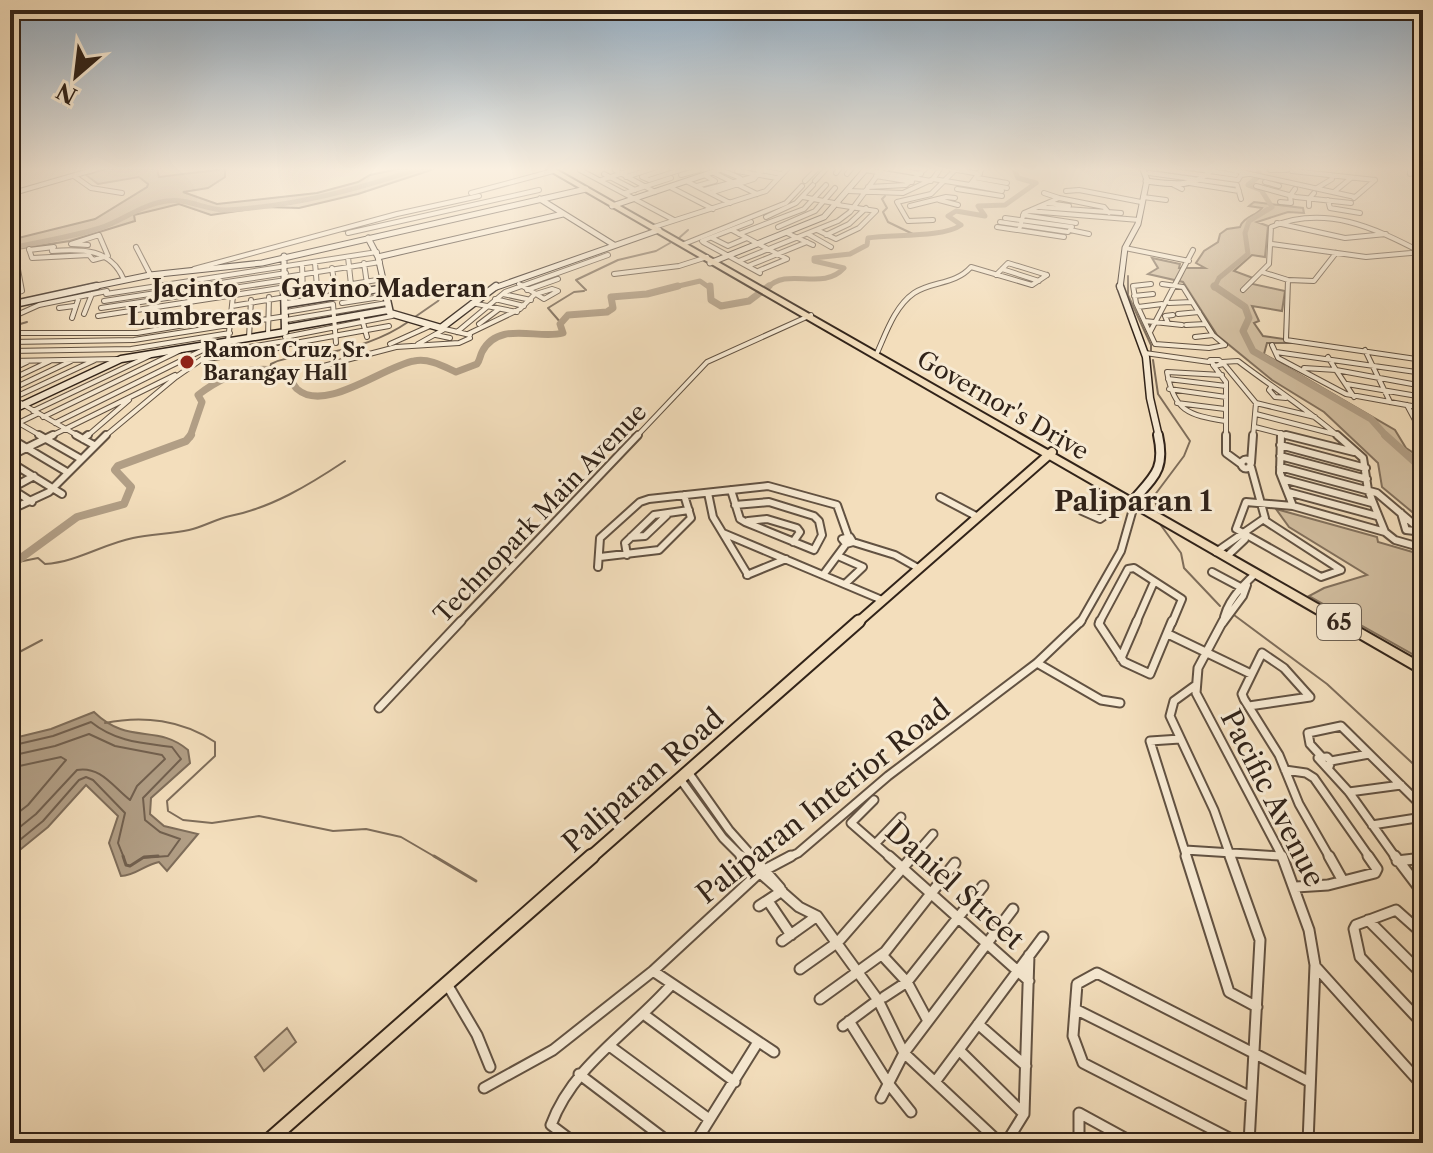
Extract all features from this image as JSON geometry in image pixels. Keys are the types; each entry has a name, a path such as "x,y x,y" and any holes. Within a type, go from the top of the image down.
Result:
{"highway":[{"name":"Governor's Drive","path":"644,223 709,260"},
{"name":"Governor's Drive","path":"656,229 1049,454"},
{"name":"Governor's Drive","path":"809,316 1423,667"}],"main road":[{"name":"Paliparan Road","path":"266,1143 1049,454"}],"street":[{"path":"10,304 150,274 198,269 365,223"},
{"path":"348,233 393,223"},
{"path":"285,257 438,223"},
{"path":"101,308 364,264 378,257 525,223"},
{"path":"577,223 614,245"},
{"path":"415,346 436,335 491,289 668,223"},
{"path":"701,240 740,223"},
{"path":"684,244 712,238 749,223"},
{"path":"739,234 767,223"},
{"path":"770,223 813,245"},
{"path":"778,227 789,223"},
{"path":"614,274 679,266 729,255 811,223"},
{"path":"739,261 834,223"},
{"path":"845,223 859,228"},
{"path":"817,230 836,239 864,223"},
{"path":"998,225 1005,223"},
{"path":"1043,223 1089,234"},
{"path":"1043,223 1069,231 1084,228"},
{"path":"1069,231 1070,223"},
{"path":"1082,511 1100,519 1130,501 1159,470 1163,457 1150,398 1146,355 1120,288 1125,248 1138,223"},
{"path":"1243,290 1269,264 1271,227 1277,223 1345,238 1386,234"},
{"path":"1358,223 1422,253"},
{"path":"826,235 849,224"},
{"path":"1416,226 1423,226"},
{"path":"344,228 353,241"},
{"path":"701,240 759,272 787,259 732,230"},
{"path":"722,234 738,242"},
{"path":"808,234 831,247"},
{"path":"88,245 71,244 99,235 108,256"},
{"path":"86,238 91,251"},
{"path":"10,340 134,340 269,319 305,341 390,328 378,257 368,238"},
{"path":"124,279 285,257 368,238"},
{"path":"712,238 728,246 747,238"},
{"path":"748,266 807,242"},
{"path":"1272,244 1384,258 1422,253"},
{"path":"51,254 54,247 29,249 32,258 91,251 108,256 116,261 124,279"},
{"path":"136,247 150,274"},
{"path":"1125,248 1189,261"},
{"path":"1150,332 1193,250"},
{"path":"1262,272 1288,280 1314,281 1336,253"},
{"path":"51,254 89,255 93,260 108,256"},
{"path":"588,254 606,264"},
{"path":"98,316 269,290 302,265 362,255 378,257"},
{"path":"362,255 368,291"},
{"path":"457,332 503,294 608,255"},
{"path":"285,257 285,327"},
{"path":"348,257 352,294"},
{"path":"331,260 336,296"},
{"path":"572,260 588,270"},
{"path":"315,263 318,299"},
{"path":"877,353 910,296 923,288 957,280 971,267 996,275 1032,285 1047,275 1008,263 996,275"},
{"path":"10,265 17,264 22,291 10,295"},
{"path":"302,265 303,292 383,279"},
{"path":"195,301 198,269"},
{"path":"1002,269 1039,281"},
{"path":"636,270 640,279"},
{"path":"104,301 221,276 286,277"},
{"path":"220,298 221,276"},
{"path":"527,290 558,279"},
{"path":"512,280 527,290 532,298"},
{"path":"1288,280 1286,340 1423,360"},
{"path":"89,332 104,301 109,282"},
{"path":"169,305 173,284"},
{"path":"1151,284 1133,285 1138,307 1155,344 1199,348 1225,345 1213,335 1184,289 1162,284"},
{"path":"477,327 517,312 532,298 552,289 558,291 546,299 532,298 503,294"},
{"path":"1162,293 1184,289"},
{"path":"10,318 39,300 59,301 107,293 197,290"},
{"path":"268,335 269,290"},
{"path":"201,360 285,327 303,306 318,299 368,291 430,326 468,334 499,308"},
{"path":"126,312 131,293"},
{"path":"249,338 252,293"},
{"path":"84,314 92,294"},
{"path":"1134,296 1153,294"},
{"path":"10,510 32,502 53,487 94,445 228,341 233,296"},
{"path":"72,318 79,297"},
{"path":"495,299 524,306"},
{"path":"268,300 285,327"},
{"path":"232,306 268,300"},
{"path":"59,301 59,315"},
{"path":"1169,303 1192,302"},
{"path":"342,303 388,305"},
{"path":"472,303 517,312"},
{"path":"303,306 333,304 336,343"},
{"path":"1138,307 1162,304"},
{"path":"10,360 154,356 268,335 304,317 388,305"},
{"path":"334,324 388,305"},
{"path":"211,353 285,327 304,329 364,323 388,305"},
{"path":"303,306 305,341"},
{"path":"59,308 87,307"},
{"path":"491,315 508,310"},
{"path":"1168,323 1165,316 1199,312"},
{"path":"361,315 367,337"},
{"name":"Technopark Main Avenue","path":"379,708 707,362 809,316"},
{"path":"16,333 137,333 232,317"},
{"path":"203,346 206,321"},
{"path":"1145,321 1206,324"},
{"path":"390,344 430,326"},
{"path":"10,340 23,327"},
{"path":"10,427 71,404 117,381 154,356 161,329"},
{"path":"87,359 112,332"},
{"path":"10,360 40,333"},
{"path":"10,380 50,360 75,333"},
{"path":"10,411 125,358 137,333"},
{"path":"10,351 131,349 230,333"},
{"path":"312,369 396,347 461,343 470,338 468,334"},
{"path":"436,335 450,338"},
{"path":"1195,337 1213,335"},
{"path":"427,339 440,344"},
{"path":"1415,339 1423,341"},
{"path":"55,423 216,344"},
{"path":"1272,345 1278,358 1301,367 1354,397 1423,408"},
{"path":"1199,348 1222,375 1226,386 1227,455 1248,467"},
{"path":"1209,348 1256,403 1319,418"},
{"path":"1365,350 1390,402"},
{"path":"1276,352 1328,357 1423,373"},
{"path":"1146,355 1211,362 1238,361 1319,418 1365,461 1368,490 1385,532"},
{"path":"154,356 171,366"},
{"path":"38,414 60,398 154,356"},
{"path":"1328,357 1354,397"},
{"path":"11,398 98,359"},
{"path":"10,370 30,360"},
{"path":"10,390 74,360"},
{"path":"1301,367 1336,370 1423,386"},
{"path":"62,494 10,459 45,438 187,370"},
{"path":"97,371 139,392"},
{"path":"1222,375 1167,372 1169,389 1185,413 1225,421"},
{"path":"1168,379 1226,386"},
{"path":"1347,384 1423,397"},
{"path":"1169,389 1226,397"},
{"path":"50,392 82,409"},
{"path":"83,439 139,392"},
{"path":"11,398 94,445"},
{"path":"1176,402 1225,409"},
{"path":"1256,403 1248,467 1260,502 1264,520 1337,566 1340,572 1321,577 1235,527 1246,502 1260,502 1293,506 1385,532 1395,540 1423,548"},
{"path":"1407,405 1422,433"},
{"path":"1256,414 1337,435"},
{"path":"10,418 81,459"},
{"path":"86,418 98,426"},
{"path":"1414,418 1423,420"},
{"path":"1255,427 1357,453"},
{"path":"1281,433 1280,467 1293,506"},
{"path":"10,438 67,472"},
{"path":"1280,445 1366,468"},
{"path":"1280,456 1367,479"},
{"path":"1280,467 1368,490 1401,513 1406,530 1423,532"},
{"path":"10,488 34,476"},
{"path":"1283,479 1372,503"},
{"path":"598,567 600,538 640,502 768,486 839,507 847,540 823,575"},
{"path":"10,488 32,502"},
{"path":"731,490 735,505 740,519 745,522 814,550 822,535 819,521 814,516 769,502 735,505"},
{"path":"1288,492 1377,516"},
{"path":"708,493 713,517 747,575 786,559"},
{"path":"600,557 659,550 691,518 684,495"},
{"path":"940,497 976,516"},
{"name":"Paliparan Interior Road","path":"484,1088 553,1050 653,971 762,871 798,853 888,776 1037,663 1080,624 1121,551 1133,509 1130,501"},
{"path":"627,555 625,543 631,537 645,536 667,514 689,510"},
{"path":"745,522 767,519 797,528 800,532 793,542"},
{"path":"1223,553 1228,540 1245,534 1264,520"},
{"path":"723,533 882,600"},
{"path":"1223,553 1245,539 1245,534"},
{"path":"822,535 886,552 917,569"},
{"path":"838,556 863,567 845,584"},
{"path":"1130,566 1154,582 1179,596 1182,602 1150,674 1121,658 1099,624 1130,566"},
{"path":"1212,572 1243,590"},
{"path":"1249,1143 1260,940 1214,810 1169,709 1176,698 1196,685 1198,668 1256,572"},
{"path":"1121,658 1154,582"},
{"path":"1168,634 1251,674"},
{"path":"1249,706 1310,697 1284,668 1266,654 1261,655 1242,694 1249,706 1279,755 1299,804 1343,881"},
{"path":"1037,663 1101,700 1120,703"},
{"name":"Pacific Avenue","path":"1196,685 1200,701 1296,887 1313,940 1315,965 1308,1143"},
{"path":"1423,807 1341,726 1308,733 1310,744 1330,764 1423,893"},
{"path":"1180,739 1150,741 1229,992 1257,1007"},
{"path":"1330,764 1369,754"},
{"path":"1285,770 1306,773 1314,778 1375,863 1375,873 1296,887"},
{"path":"684,776 714,808 762,871"},
{"path":"684,776 704,813 723,838 799,907 817,916 838,942 881,998 904,1053 1000,1143"},
{"path":"1349,792 1401,785"},
{"name":"Daniel Street","path":"874,800 851,823 1029,981"},
{"path":"704,813 714,808"},
{"path":"875,844 901,817"},
{"path":"1372,825 1423,817"},
{"path":"800,969 838,942 933,834"},
{"path":"1185,850 1280,856"},
{"path":"1397,861 1423,858"},
{"path":"820,999 882,955 955,863"},
{"path":"911,1112 846,1024 907,982 983,886"},
{"path":"782,891 763,904 791,935"},
{"path":"881,1098 904,1053 1013,909"},
{"path":"1423,934 1396,910 1368,920 1354,929 1360,957 1423,1024"},
{"path":"782,941 817,916"},
{"path":"1368,920 1423,975"},
{"path":"935,1082 1043,937"},
{"path":"882,955 907,982 928,1021"},
{"path":"1006,1143 1024,1114 1029,955"},
{"path":"1315,965 1423,1086"},
{"path":"653,971 774,1052"},
{"path":"1239,1143 1083,1063 1075,1051 1077,984 1097,973 1310,1082"},
{"path":"447,984 477,1035 490,1067"},
{"path":"575,1143 551,1125 562,1099 579,1074 646,1016 672,984"},
{"path":"1075,1009 1251,1097"},
{"path":"646,1016 735,1082"},
{"path":"978,1024 1026,1066"},
{"path":"695,1143 758,1042"},
{"path":"611,1047 709,1119"},
{"path":"959,1050 1024,1114"},
{"path":"579,1074 670,1143"},
{"path":"1079,1143 1079,1113 1134,1143"}],"shaded area":[{"path":"80,223 129,223 70,241 10,250 10,240"},
{"path":"1243,223 1268,226 1265,257 1252,255 1234,271 1253,278 1248,283 1285,291 1282,311 1252,306 1259,321 1254,323 1263,336 1291,340 1291,343 1267,343 1264,354 1395,430 1406,448 1423,459 1423,521 1382,487 1378,463 1324,412 1272,380 1217,335 1183,282 1148,274 1158,268 1152,258 1180,264 1179,268 1205,268 1196,263 1204,251 1218,242 1220,234 1227,229 1240,227"},
{"path":"1276,509 1377,537 1378,542 1423,555 1423,660 1309,596 1324,588 1367,575 1289,527"},
{"path":"287,1028 296,1042 264,1071 255,1057"}],"water":[{"path":"94,712 119,728 165,737 188,750 190,763 151,798 150,814 164,826 198,834 167,871 159,862 121,876 109,843 118,816 86,785 48,827 10,858 10,739 51,729"}],"waterway":[{"path":"10,248 67,237 113,223"},
{"path":"890,223 917,236"},
{"path":"767,288 785,279 816,279 835,275 844,268 814,261 814,258 850,254 867,245 868,238 942,232 961,225 958,223"},
{"path":"1215,287 1219,278 1248,254 1245,233 1248,223"},
{"path":"679,238 688,230"},
{"path":"586,290 576,280 618,260 656,251 670,243"},
{"path":"1128,276 1128,295 1151,345 1151,352"},
{"path":"673,287 700,281 710,288"},
{"path":"412,319 438,301 449,282"},
{"path":"673,287 678,286"},
{"path":"710,286 711,300 721,306 749,301 769,286"},
{"path":"190,436 202,402 198,395 240,373 263,369 287,373 297,389 309,395 323,396 414,361 430,362 456,372 477,364 489,342 498,337 519,333 563,333 560,324 568,315 607,312 613,308 611,297 647,294 673,287"},
{"path":"1215,287 1245,307 1249,318 1243,331 1253,351 1371,419 1386,436"},
{"path":"561,323 548,308 574,292 584,291"},
{"path":"10,327 27,322"},
{"path":"270,369 271,364 283,359 332,352 366,343 408,322"},
{"path":"1153,360 1158,394 1190,441 1184,456 1154,496 1157,508"},
{"path":"10,566 77,517 124,504 131,487 115,470 118,466 186,441 190,436"},
{"path":"1386,436 1423,469"},
{"path":"13,563 38,558 45,564 57,563 133,538 194,529 275,501 345,461"},
{"path":"1160,524 1181,553 1184,568 1220,606"},
{"path":"1234,615 1327,684 1423,773"},
{"path":"10,657 42,640"},
{"path":"105,723 162,721 189,729 215,742 215,756 167,801 168,811 183,820 212,823 259,816 333,831 366,829 401,837 437,858"},
{"path":"434,856 476,881"}],"place":[{"name":"Ramon Cruz, Sr. Barangay Hall","path":"187,362"}],"district":[{"name":"Gavino Maderan","path":"384,288"},
{"name":"Jacinto Lumbreras","path":"195,302"},
{"name":"Paliparan 1","path":"1133,501"}]}
